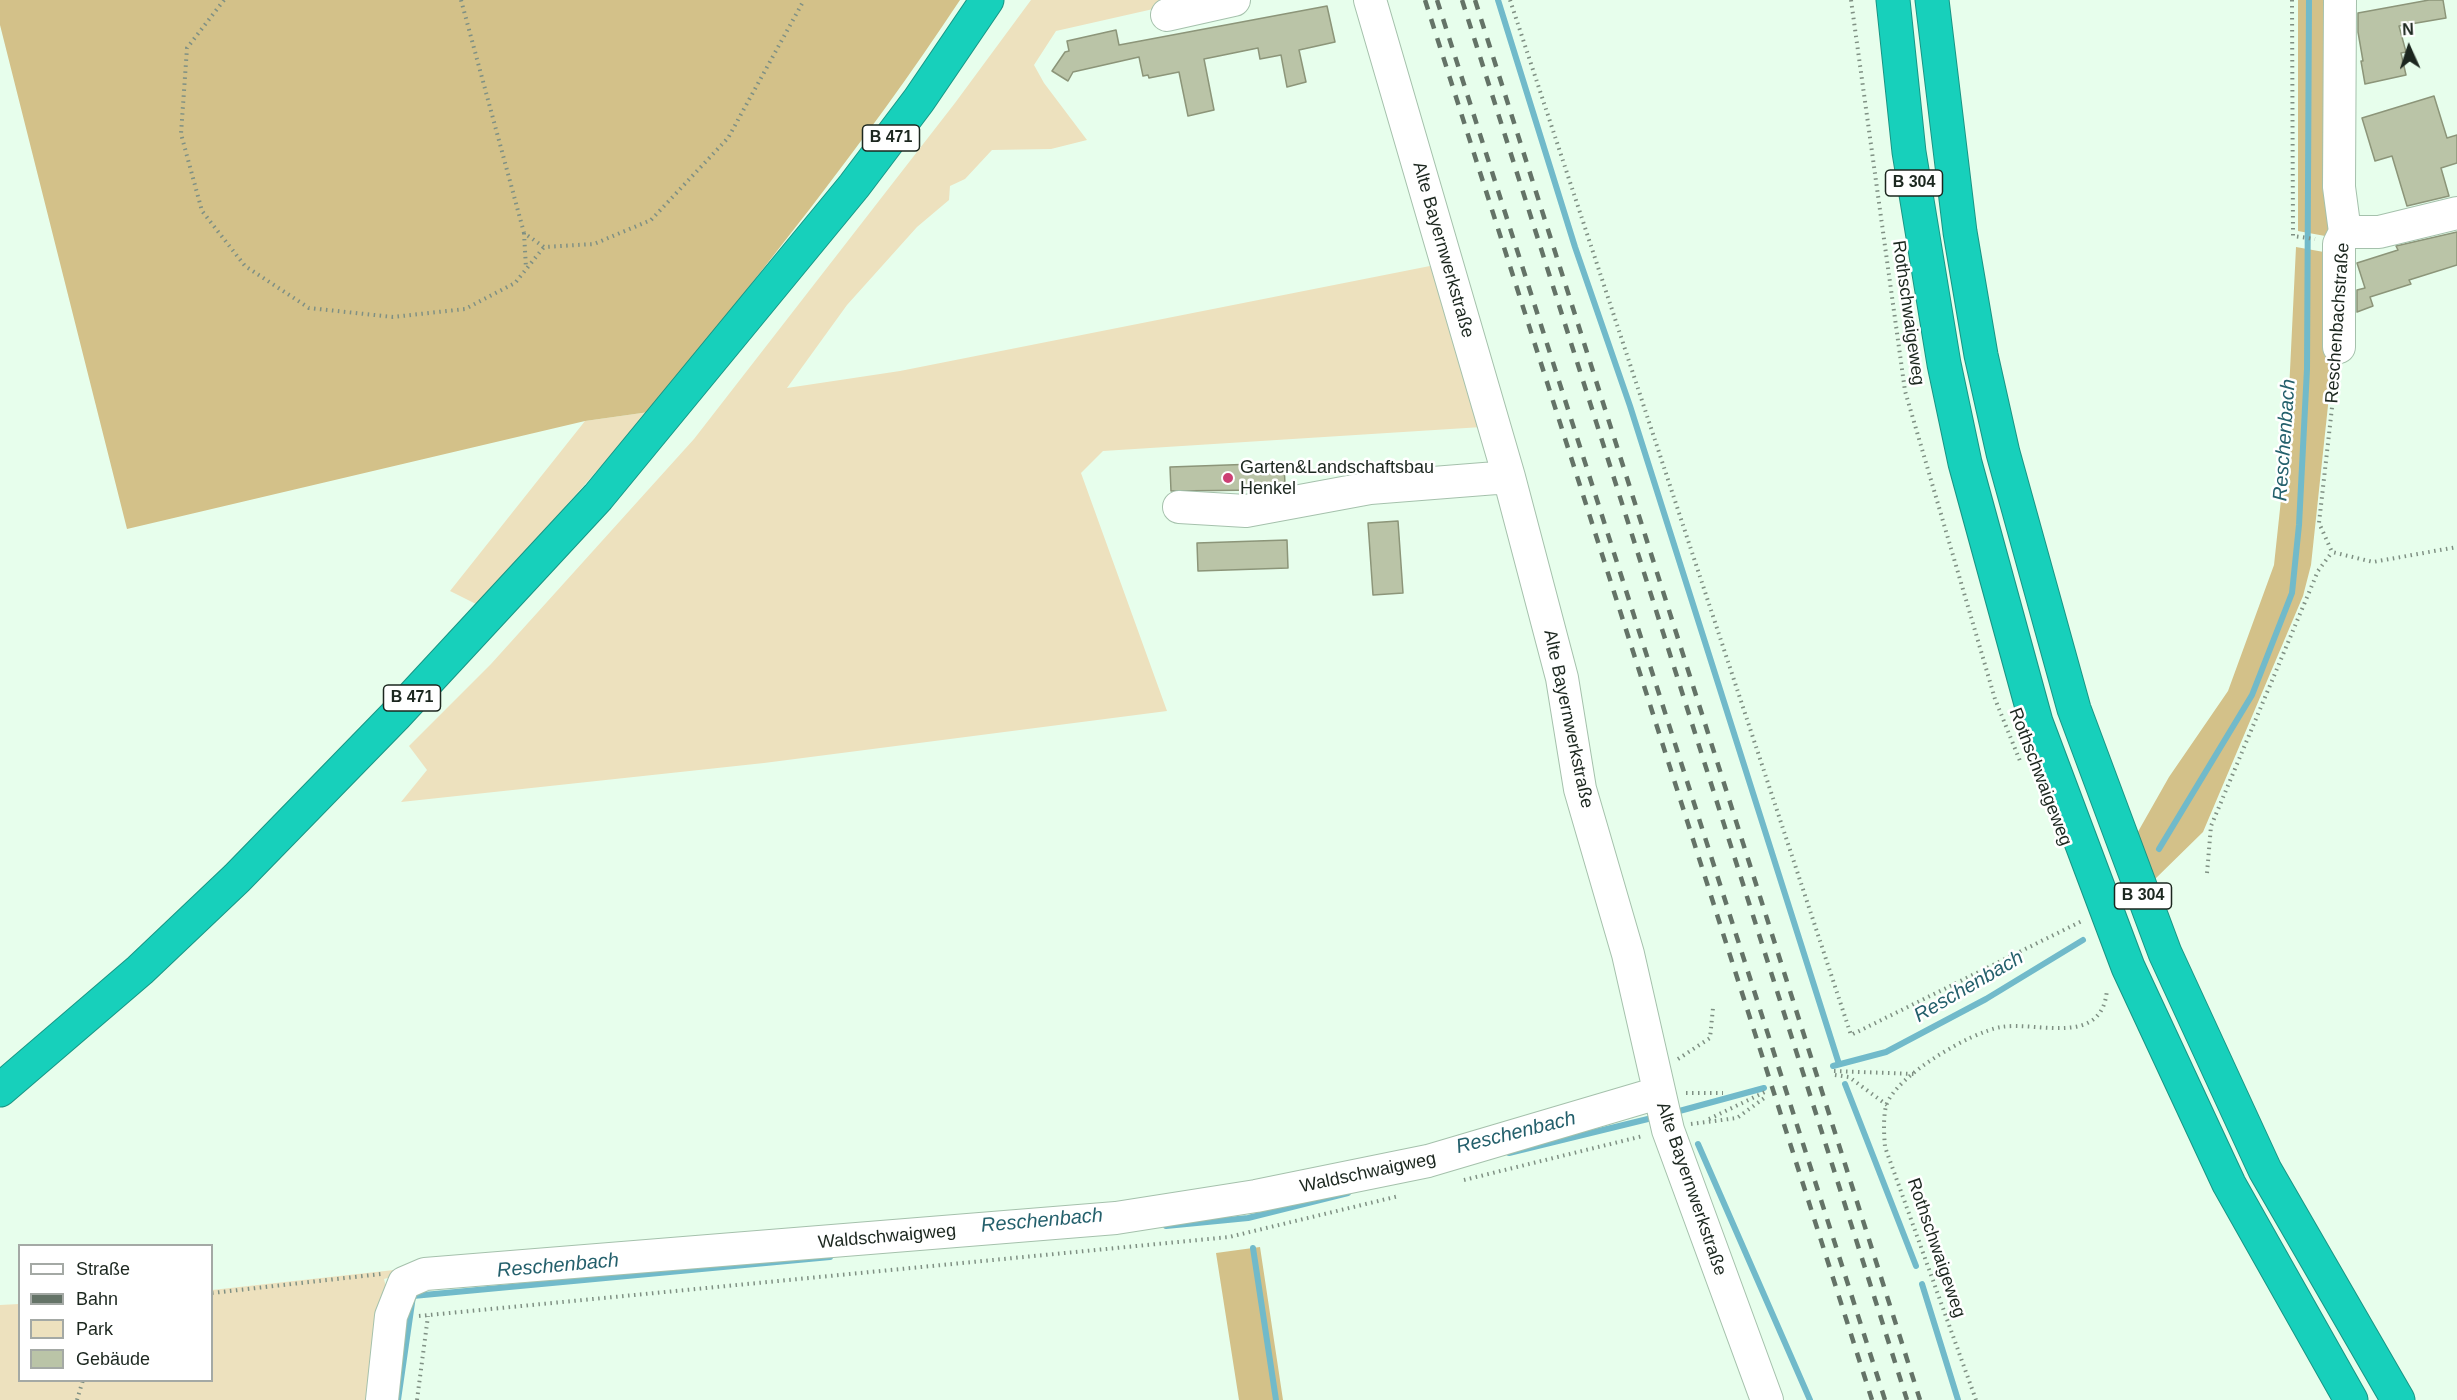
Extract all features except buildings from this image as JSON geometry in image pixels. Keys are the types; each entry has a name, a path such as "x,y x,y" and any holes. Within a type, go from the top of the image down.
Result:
{"highway":[{"name":"B 471","path":"0,1090 140,970 237,878 395,716 598,497 854,186 919,100 987,0"},
{"name":"B 304","path":"1893,0 1911,164 1944,364 1965,463 2036,722 2128,967 2213,1152 2352,1400"},
{"name":"B 304","path":"1932,0 1959,223 1981,354 2003,453 2074,709 2165,953 2265,1170 2398,1400"}],"street":[{"path":"1167,15 1234,0"},
{"name":"Alte Bayernwerkstraße","path":"1370,0 1509,477 1562,678 1580,789 1628,954 1660,1101 1767,1400"},
{"name":"Reschenbachstraße","path":"2339,347 2339,244 2345,232 2339,187 2340,0"},
{"path":"2339,187 2379,232"},
{"path":"2345,232 2379,232 2457,213"},
{"path":"1179,507 1246,511 1370,488 1509,477"},
{"name":"Waldschwaigweg","path":"404,1283 425,1274 1116,1218 1256,1196 1428,1161 1660,1101"},
{"path":"382,1400 391,1316 404,1283"}],"path":[{"path":"224,0 187,48 181,134 202,212 246,266 309,309 393,317 465,309 514,283 544,247"},
{"path":"461,0 524,233 526,268"},
{"path":"524,233 544,247 594,244 651,220 728,138 804,0"},
{"path":"1510,0 1851,1035 2082,921"},
{"name":"Rothschwaigeweg","path":"1851,0 1905,391 1995,699 2021,766"},
{"path":"2292,0 2293,236"},
{"name":"Reschenbachstraße","path":"2332,552 2319,523 2339,347"},
{"path":"2207,873 2211,826 2318,571 2332,552 2373,562 2457,547"},
{"path":"2078,910 2087,930"},
{"path":"1916,1074 1835,1073 1849,1077 1887,1105 1903,1083 1916,1074 1936,1056 1968,1037 2002,1027 2070,1028 2098,1017 2106,1004 2108,990 2104,980"},
{"path":"1660,1101 1710,1038 1713,1008"},
{"path":"1660,1101 1723,1094"},
{"path":"1766,1094 1737,1118 1705,1121 1766,1094"},
{"name":"Rothschwaigeweg","path":"1887,1105 1885,1147 1976,1400"},
{"path":"213,1293 380,1274 404,1283"},
{"path":"417,1400 428,1316"},
{"path":"76,1400 82,1382"}],"green space":[{"path":"1031,0 1193,0 1056,31 1034,65 1044,83 1087,140 1051,149 992,150 965,179 950,186 949,200 917,227 847,305 787,388 900,371 1435,265 1482,427 1103,451 1081,473 1167,711 764,763 401,802 427,770 409,746 491,664 694,439 955,103"},
{"path":"649,412 478,605 450,591 585,421"},
{"path":"403,1269 402,1274 384,1279 388,1295 374,1400 0,1400 0,1305 18,1304 18,1382 213,1382 213,1290"}],"shaded area":[{"path":"0,0 960,0 924,54 848,158 649,412 585,421 127,529 0,25"},
{"path":"2298,0 2325,0 2323,136 2336,238 2298,231"},
{"path":"2296,247 2335,254 2332,368 2311,565 2303,596 2203,832 2152,882 2135,837 2169,777 2228,691 2274,565 2286,453"},
{"path":"1260,1247 1283,1400 1239,1400 1216,1253"}],"waterway":[{"path":"1498,0 1575,247 1630,406 1839,1064"},
{"name":"Reschenbach","path":"2159,849 2252,695 2292,593 2299,525 2307,369 2309,0"},
{"name":"Reschenbach","path":"1833,1066 1886,1052 1986,999 2083,940"},
{"path":"1845,1084 1916,1266"},
{"name":"Reschenbach","path":"1672,1113 1764,1088"},
{"name":"Reschenbach","path":"1509,1153 1656,1117"},
{"path":"1698,1144 1810,1400"},
{"name":"Reschenbach","path":"1166,1226 1248,1218 1348,1193"},
{"path":"1253,1248 1276,1400"},
{"name":"Reschenbach","path":"398,1400 413,1296 830,1257"},
{"path":"1922,1284 1958,1400"}],"railway":[{"path":"1425,0 1872,1400"},
{"path":"1437,0 1885,1400"},
{"path":"1462,0 1907,1400"},
{"path":"1475,0 1920,1400"}],"place":[{"name":"Garten&Landschaftsbau Henkel","path":"1228,478"}]}
